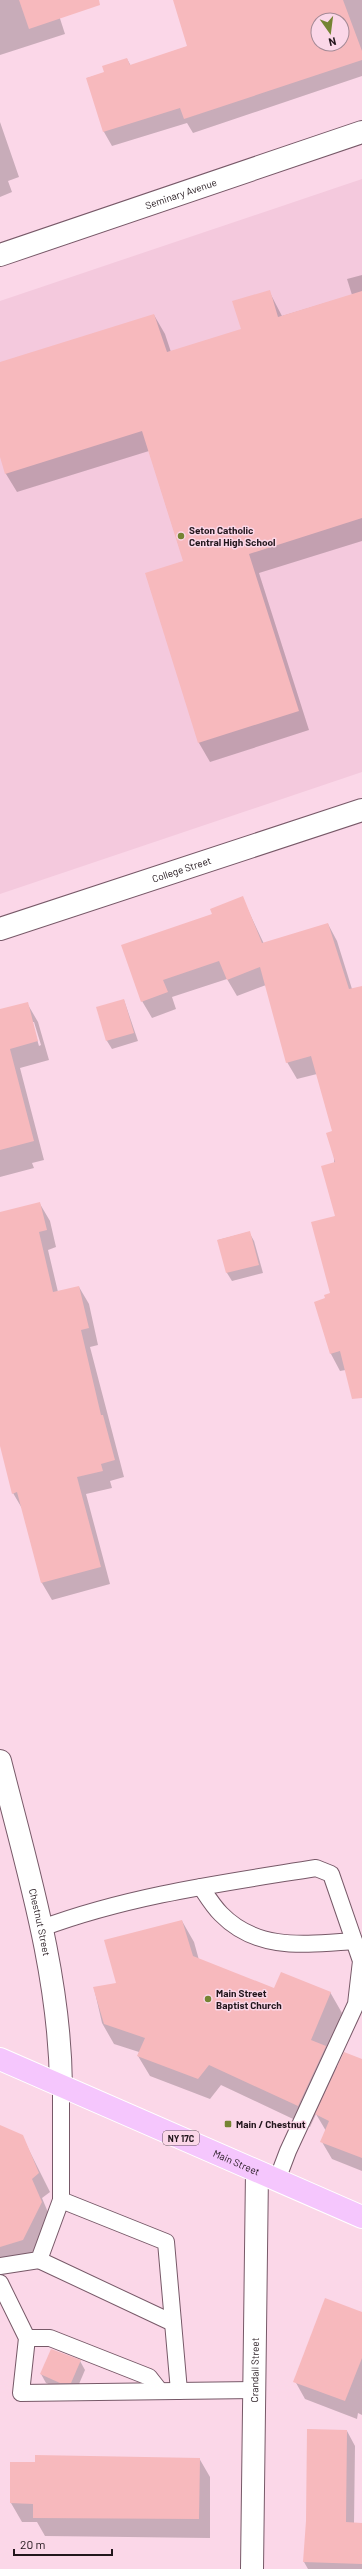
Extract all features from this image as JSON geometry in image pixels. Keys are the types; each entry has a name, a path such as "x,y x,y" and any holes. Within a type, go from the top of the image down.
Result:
{"main road":[{"name":"Main Street","path":"0,2059 362,2217"}],"street":[{"name":"Seminary Avenue","path":"0,255 362,132"},
{"name":"College Street","path":"0,929 362,810"},
{"name":"Chestnut Street","path":"0,1761 42,1928 59,2025 61,2086"},
{"name":"Crandall Street","path":"252,2569 257,2172"}],"lane":[{"path":"42,1928 85,1912 139,1898 316,1868 331,1874 361,1961 356,2004 288,2151 277,2180"},
{"path":"201,1887 221,1915 264,1941 293,1944 354,1941"},
{"path":"39,2260 61,2200 61,2086"},
{"path":"61,2200 166,2242 179,2391"},
{"path":"0,2266 39,2260 173,2323"},
{"path":"0,2283 28,2338 21,2393 254,2390"},
{"path":"28,2338 50,2338 149,2377 160,2391"}],"shaded area":[{"name":"Seton Catholic Central High School","path":"362,179 362,772 0,894 0,301"}],"building":[{"path":"19,0 99,0 100,5 29,29"},
{"path":"173,0 343,0 347,12 310,12 310,52 350,52 350,19 362,51 362,60 184,119 180,108 103,132 86,78 104,72 102,66 127,58 130,65 187,46"},
{"path":"270,290 278,317 362,291 362,518 249,554 299,711 198,743 145,573 183,561 142,431 5,474 0,457 0,362 154,314 167,352 241,329 232,301"},
{"path":"243,896 262,943 328,923 349,989 362,986 362,1398 352,1399 340,1351 330,1354 314,1302 325,1298 324,1295 330,1293 311,1222 335,1216 321,1166 335,1162 326,1133 332,1131 311,1056 286,1063 260,967 227,980 219,961 163,980 168,992 141,1002 121,945 212,914 210,909"},
{"path":"124,999 134,1033 106,1041 96,1007"},
{"path":"28,1002 38,1041 10,1049 34,1141 0,1150 0,1009"},
{"path":"40,1202 47,1230 39,1232 53,1292 79,1286 89,1328 81,1330 101,1415 103,1415 115,1460 101,1464 103,1471 77,1477 101,1567 41,1583 17,1492 12,1494 0,1446 0,1212"},
{"path":"250,1231 259,1265 226,1273 217,1240"},
{"path":"182,1920 193,1956 274,1988 281,1972 331,1992 311,2040 326,2046 298,2106 209,2065 198,2079 137,2056 145,2038 104,2024 93,1987 116,1983 104,1940"},
{"path":"344,2052 362,2059 362,2158 320,2142 329,2121 315,2114"},
{"path":"0,2125 23,2135 39,2173 32,2179 42,2202 23,2240 0,2247"},
{"path":"325,2298 362,2312 362,2358 345,2401 293,2382"},
{"path":"51,2349 81,2360 71,2383 60,2383 40,2374"},
{"path":"307,2429 347,2430 346,2522 362,2523 362,2564 303,2562 306,2521"},
{"path":"35,2455 200,2458 199,2519 33,2518 33,2504 10,2503 10,2462 35,2462"}],"place":[{"name":"Seton Catholic Central High School","path":"181,536"},
{"name":"Main Street Baptist Church","path":"208,1999"},
{"name":"Main / Chestnut","path":"228,2124"}]}
